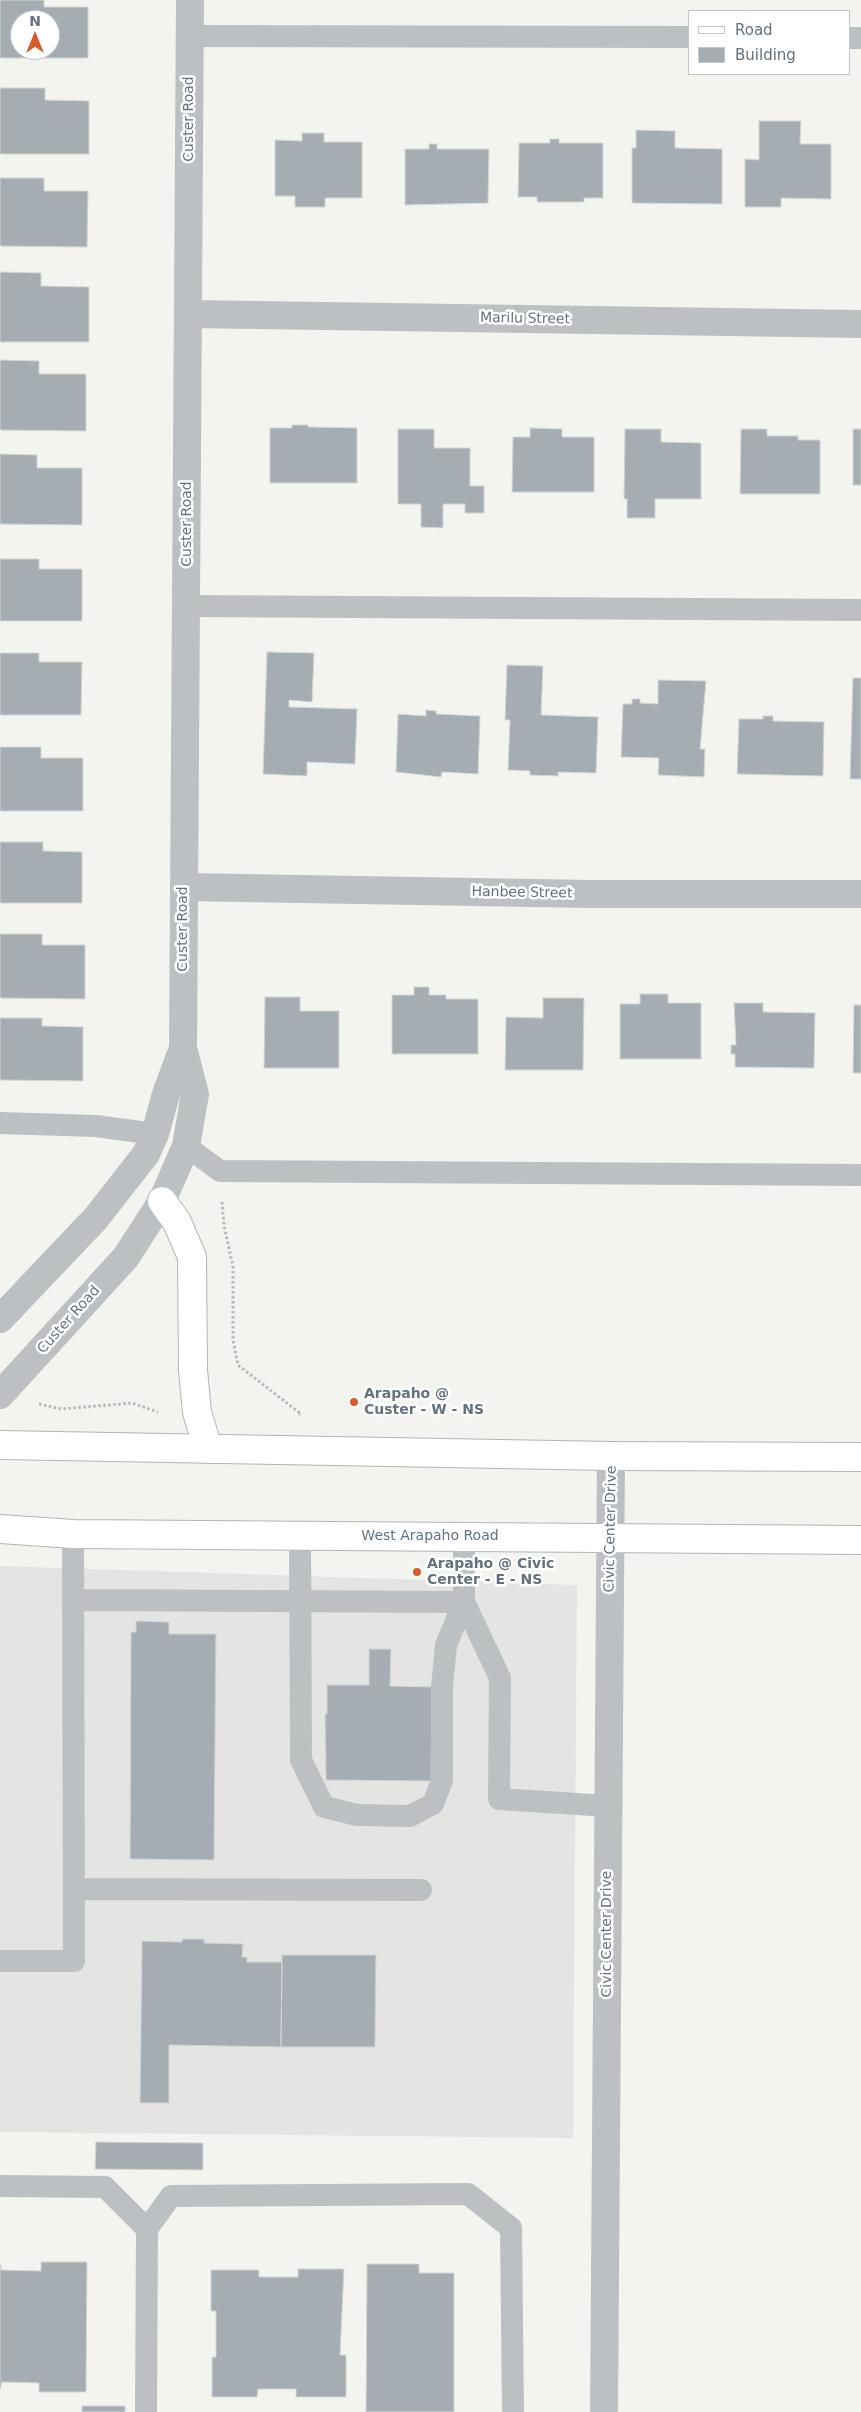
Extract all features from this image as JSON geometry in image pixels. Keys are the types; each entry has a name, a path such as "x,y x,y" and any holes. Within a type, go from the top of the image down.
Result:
{"main road":[{"path":"162,1201 177,1222 192,1257 193,1370 197,1412 208,1449"},
{"path":"0,1445 611,1456 861,1457"},
{"name":"West Arapaho Road","path":"0,1529 73,1534 300,1534 861,1540"}],"street":[{"name":"Custer Road","path":"0,1395 126,1257 162,1201 186,1146 195,1094 183,1048 190,0"},
{"name":"Marilu Street","path":"189,314 861,324"},
{"name":"Hanbee Street","path":"184,887 590,894 861,894"},
{"name":"Custer Road","path":"0,1319 96,1218 146,1154 155,1134 166,1094 183,1048"},
{"name":"Civic Center Drive","path":"604,2412 611,1456"}],"lane":[{"path":"190,36 688,37"},
{"path":"186,606 861,610"},
{"path":"0,1123 96,1126 155,1134"},
{"path":"186,1146 220,1171 861,1175"},
{"path":"0,1961 74,1961 73,1534"},
{"path":"300,1534 301,1760 324,1807 357,1815 410,1816 433,1804 442,1781 442,1687 446,1645 464,1602 464,1536"},
{"path":"73,1600 464,1602"},
{"path":"464,1602 500,1678 499,1799 608,1806"},
{"path":"74,1889 421,1890"},
{"path":"0,2186 105,2187 147,2229"},
{"path":"146,2412 147,2229 171,2196 468,2194 511,2228 513,2412"}],"path":[{"path":"220,1171 224,1225 232,1267 233,1340 238,1365 301,1414 292,1414"},
{"path":"36,1404 62,1409 132,1403 155,1412 163,1412"}],"shaded area":[{"path":"0,1566 577,1585 573,2138 0,2132"}],"building":[{"path":"0,0 44,0 44,7 88,7 88,58 60,58 60,10 10,10 10,58 0,58"},
{"path":"0,88 45,88 45,100 89,101 89,154 0,154"},
{"path":"759,121 801,121 800,144 831,144 831,199 781,198 781,207 745,207 745,159 759,160"},
{"path":"636,130 675,131 675,148 722,149 722,204 632,203 632,148 636,148"},
{"path":"302,133 324,133 324,142 362,142 362,198 325,198 325,207 295,207 295,196 275,196 275,140 302,141"},
{"path":"550,139 559,139 559,143 603,143 603,198 584,198 584,202 537,202 537,197 518,197 519,143 550,143"},
{"path":"429,144 437,144 437,149 489,149 488,203 405,205 405,149 429,149"},
{"path":"0,178 44,178 44,191 88,191 87,247 0,246"},
{"path":"0,272 41,273 41,286 89,287 89,342 0,342"},
{"path":"0,360 39,361 39,374 86,374 86,431 0,430"},
{"path":"292,425 357,428 357,483 270,483 270,428 292,428"},
{"path":"530,428 562,429 562,437 594,437 594,492 512,492 513,437 530,437"},
{"path":"398,429 434,429 434,448 470,448 470,486 484,486 484,513 465,513 465,504 443,504 443,528 421,527 421,504 398,504"},
{"path":"625,429 661,429 661,442 701,443 701,499 655,499 655,518 627,518 627,499 624,499"},
{"path":"741,429 767,429 767,436 798,436 798,440 820,440 820,494 740,494"},
{"path":"853,429 861,429 861,485 853,485"},
{"path":"0,454 37,455 37,468 82,468 82,525 0,524"},
{"path":"0,559 39,559 39,569 82,569 82,621 0,621"},
{"path":"267,652 314,653 312,702 289,700 289,707 357,709 355,764 307,762 307,776 263,774"},
{"path":"0,653 39,653 39,662 82,662 81,715 0,715"},
{"path":"507,665 543,666 541,715 598,717 596,773 558,772 558,776 530,775 530,771 508,770 510,720 505,720"},
{"path":"853,678 861,678 861,779 850,779"},
{"path":"658,680 706,681 700,749 705,749 704,777 658,775 659,758 621,757 623,704 632,704 632,699 640,699 640,703 658,704"},
{"path":"426,710 436,711 436,714 480,716 478,774 442,772 441,777 396,772 398,714 426,716"},
{"path":"763,716 773,716 773,721 824,722 823,776 737,774 739,719 763,719"},
{"path":"0,747 41,747 41,758 83,758 83,811 0,811"},
{"path":"0,842 43,842 43,851 82,852 82,903 0,903"},
{"path":"0,934 42,934 42,945 85,945 85,999 0,998"},
{"path":"414,987 429,987 429,995 446,995 446,999 478,999 478,1054 392,1054 392,995 414,995"},
{"path":"640,994 668,994 668,1003 701,1003 701,1059 620,1059 620,1004 640,1004"},
{"path":"265,997 300,997 300,1011 339,1011 339,1068 264,1068"},
{"path":"543,998 584,998 583,1070 505,1070 506,1017 543,1018"},
{"path":"734,1003 763,1003 763,1012 815,1013 814,1068 735,1067 735,1054 731,1054 731,1045 736,1045"},
{"path":"854,1005 861,1005 861,1073 853,1073"},
{"path":"0,1018 42,1018 42,1026 83,1027 83,1081 0,1080"},
{"path":"136,1621 169,1622 169,1634 216,1634 214,1860 130,1859 131,1632 136,1632"},
{"path":"369,1649 391,1649 390,1686 432,1687 431,1781 326,1780 325,1714 327,1714 327,1685 369,1685"},
{"path":"182,1939 204,1939 204,1943 243,1944 242,1957 247,1957 247,1962 282,1962 281,2047 169,2045 169,2103 140,2103 142,1941 182,1942"},
{"path":"282,1955 376,1955 375,2047 281,2047"},
{"path":"96,2142 203,2143 203,2170 95,2169"},
{"path":"41,2262 87,2262 86,2392 39,2392 39,2383 2,2382 0,2390 0,2263 1,2270 41,2271"},
{"path":"367,2264 419,2264 419,2273 454,2273 454,2412 366,2412"},
{"path":"298,2269 344,2269 340,2355 346,2355 346,2397 296,2397 296,2389 258,2389 257,2397 212,2397 212,2357 216,2357 216,2311 211,2311 211,2270 259,2270 259,2277 298,2277"},
{"path":"82,2406 125,2406 125,2412 82,2412"}],"place":[{"name":"Arapaho @ Custer - W - NS","path":"354,1402"},
{"name":"Arapaho @ Civic Center - E - NS","path":"417,1572"}]}
